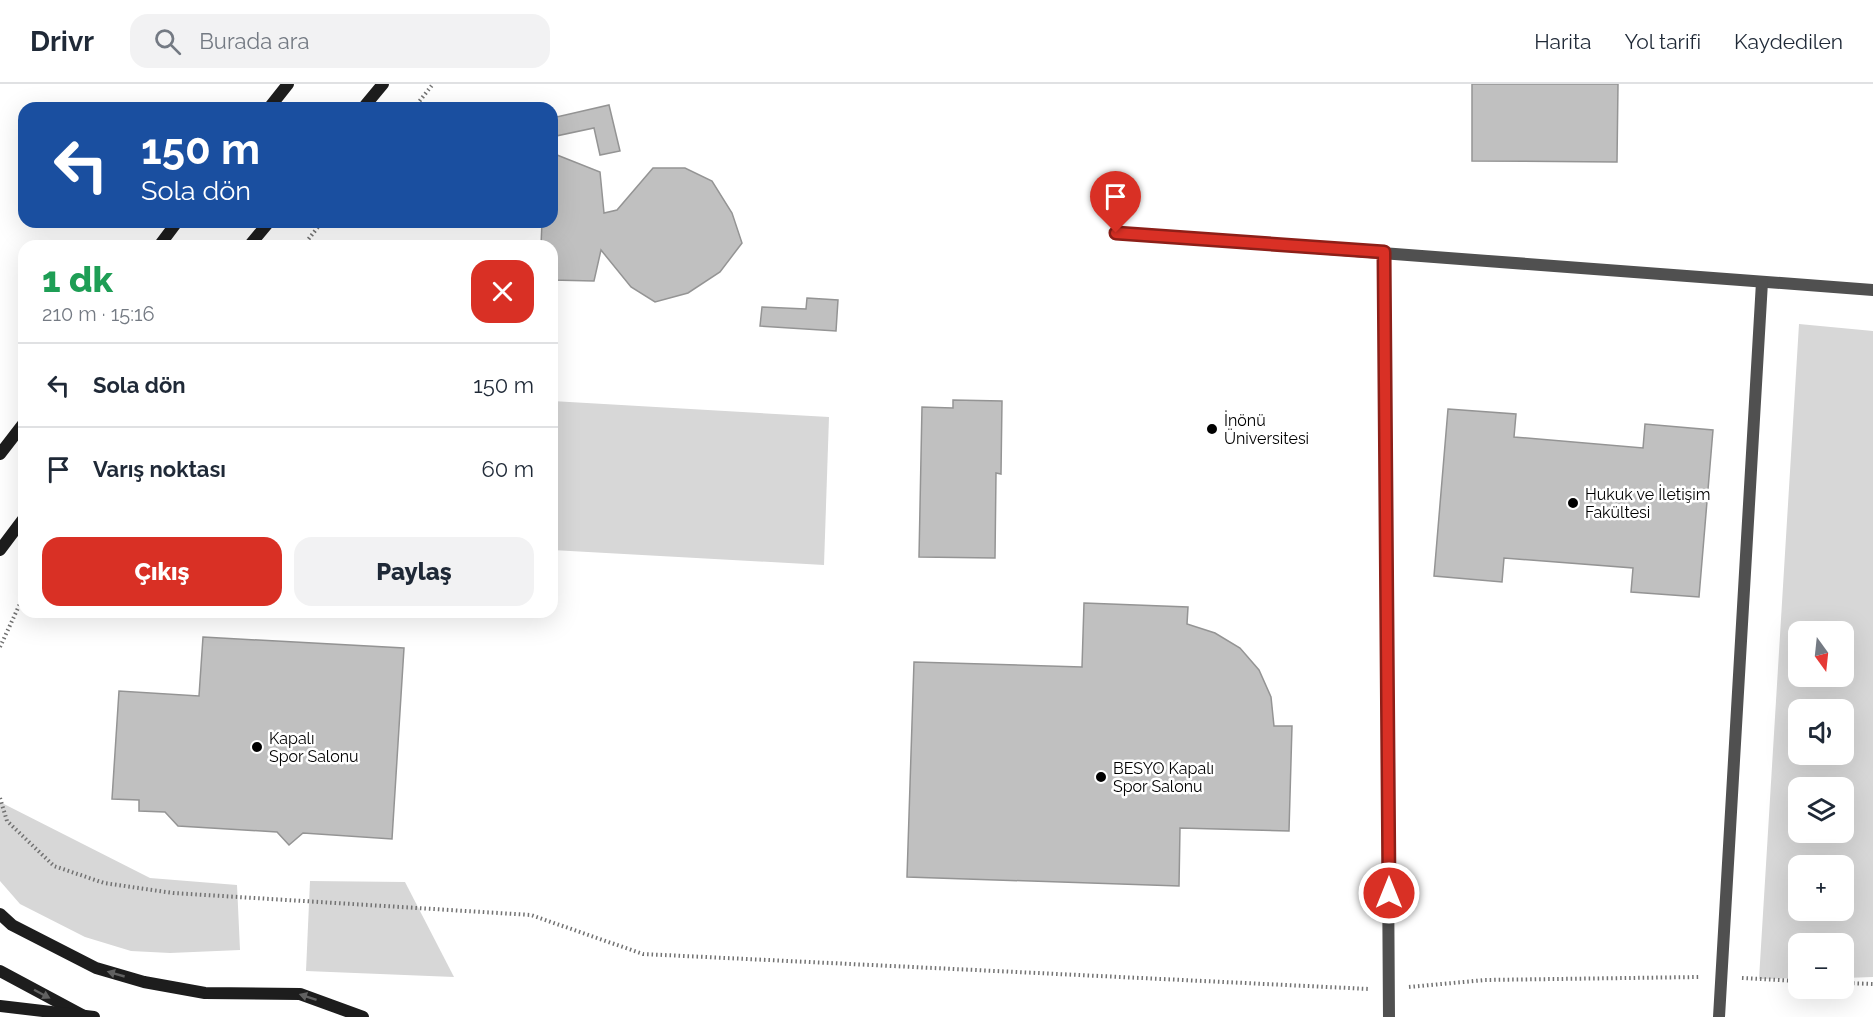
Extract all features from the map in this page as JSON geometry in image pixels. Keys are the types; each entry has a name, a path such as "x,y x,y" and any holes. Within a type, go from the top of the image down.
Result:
{"main road":[{"path":"274,102 288,84"},
{"path":"368,102 383,84"},
{"path":"254,240 264,228"},
{"path":"0,454 18,431"},
{"path":"0,550 18,526"},
{"path":"0,914 12,925 96,968 144,982 205,993 300,994 363,1017"},
{"path":"0,971 89,1016"},
{"path":"0,1005 89,1016"}],"street":[{"path":"1116,233 1873,290"},
{"path":"1384,252 1389,1017"},
{"path":"1719,1017 1762,282"}],"path":[{"path":"419,102 433,84"},
{"path":"308,240 317,228"},
{"path":"0,647 18,608"},
{"path":"0,798 8,821 54,866 104,883 173,892 531,915 643,954 1359,989 1485,980 1722,977 1788,980"},
{"path":"1854,983 1873,984"}],"shaded area":[{"path":"1799,324 1873,331 1873,977 1854,978 1854,933 1788,933 1788,978 1759,979"},
{"path":"558,401 829,417 824,565 558,550"},
{"path":"0,802 150,878 237,885 240,950 170,953 131,951 85,937 20,904 0,881"},
{"path":"310,881 405,882 454,977 306,971"}],"building":[{"path":"1472,84 1618,84 1617,162 1472,161"},
{"path":"609,105 620,151 600,155 594,128 558,136 558,117"},
{"path":"558,155 600,172 604,213 617,210 653,168 685,168 712,181 732,213 742,243 720,272 688,293 655,302 631,287 601,250 594,281 558,280 558,240 541,240 542,228 558,228"},
{"path":"807,298 838,300 836,331 760,326 762,307 806,309"},
{"path":"953,400 1002,401 1001,474 996,473 995,558 919,557 922,407 953,408"},
{"name":"Hukuk ve İletişim Fakültesi","path":"1448,409 1516,414 1514,437 1643,448 1645,424 1713,430 1699,597 1631,592 1633,568 1504,558 1502,582 1434,576"},
{"name":"BESYO Kapalı Spor Salonu","path":"1084,603 1188,607 1187,624 1215,633 1240,648 1259,670 1271,697 1274,726 1292,726 1289,831 1180,828 1179,886 907,877 914,662 1082,667"},
{"name":"Kapalı Spor Salonu","path":"203,637 404,648 392,839 303,833 289,845 277,832 178,826 165,812 139,811 139,800 112,799 119,691 199,696"}],"place":[{"name":"İnönü Üniversitesi","path":"1212,429"},
{"name":"Hukuk ve İletişim Fakültesi","path":"1573,503"},
{"name":"Kapalı Spor Salonu","path":"257,747"},
{"name":"BESYO Kapalı Spor Salonu","path":"1101,777"}],"route":[{"path":"1116,233 1384,252 1389,893"}]}
